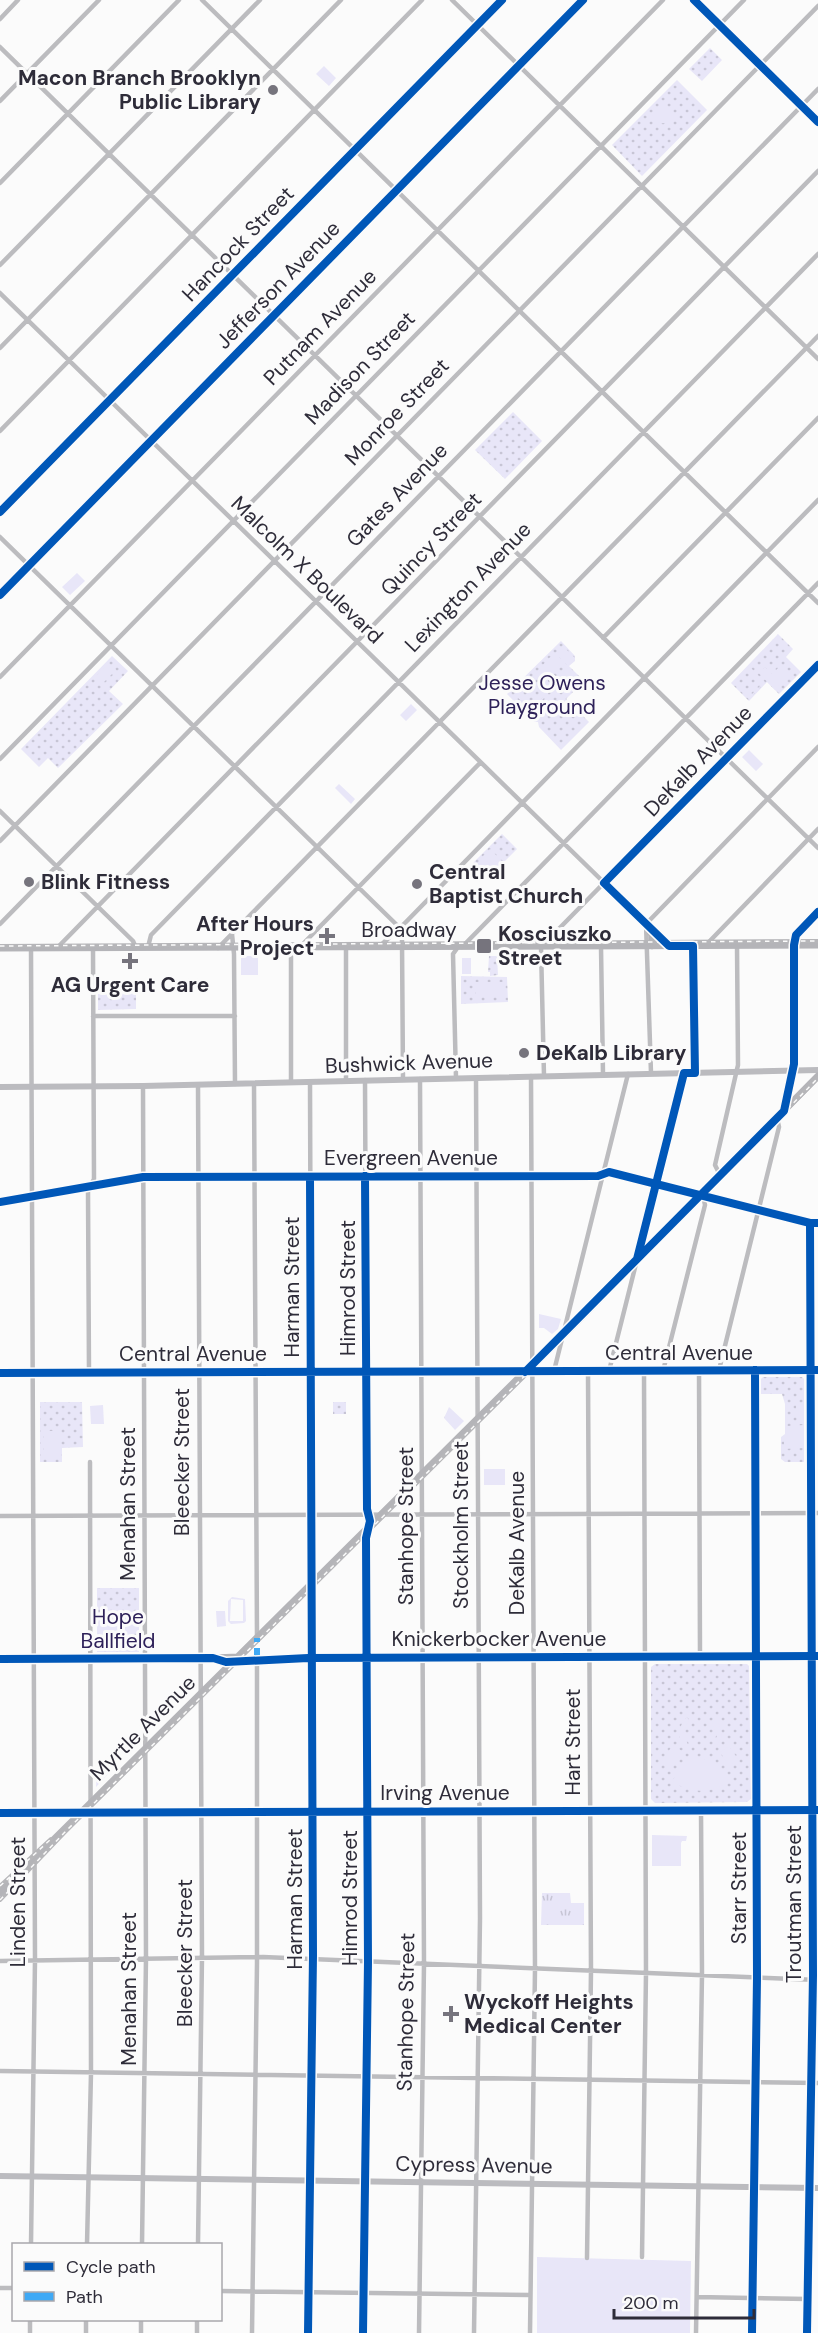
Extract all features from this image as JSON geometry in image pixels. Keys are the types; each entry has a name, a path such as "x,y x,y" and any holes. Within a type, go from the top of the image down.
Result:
{"main road":[{"path":"646,924 652,935 650,946"},
{"name":"Broadway","path":"0,948 818,945"},
{"name":"Bushwick Avenue","path":"0,1087 254,1084 818,1070"},
{"name":"Myrtle Avenue","path":"0,1893 422,1473 530,1369 818,1076"},
{"path":"213,1658 236,1659"},
{"name":"Cypress Avenue","path":"0,2176 818,2188"}],"street":[{"path":"0,19 18,0"},
{"path":"0,101 99,0"},
{"path":"0,183 179,0"},
{"path":"202,0 818,603"},
{"path":"0,266 260,0"},
{"path":"0,348 341,0"},
{"path":"0,431 422,0"},
{"path":"452,0 818,359"},
{"name":"Hancock Street","path":"0,512 502,0"},
{"name":"Jefferson Avenue","path":"0,595 583,0"},
{"name":"Putnam Avenue","path":"0,677 663,0"},
{"path":"694,0 818,122"},
{"name":"Madison Street","path":"0,759 744,0"},
{"name":"Monroe Street","path":"0,841 818,6"},
{"path":"0,47 818,848"},
{"name":"Gates Avenue","path":"0,924 818,89"},
{"name":"Quincy Street","path":"57,948 818,171"},
{"name":"Lexington Avenue","path":"148,948 151,935 818,254"},
{"name":"Malcolm X Boulevard","path":"0,293 669,946"},
{"path":"218,948 818,336"},
{"path":"603,638 818,418"},
{"path":"378,947 400,928 818,500"},
{"path":"0,537 400,928 403,1079"},
{"path":"456,1078 453,954 818,583"},
{"name":"DeKalb Avenue","path":"541,947 818,665"},
{"path":"646,924 818,747"},
{"path":"291,1082 295,948 312,934 480,763"},
{"path":"0,811 133,941 136,948"},
{"path":"705,946 818,829"},
{"path":"784,1111 793,1071 794,945 796,935 818,912"},
{"path":"232,933 235,1084"},
{"path":"312,934 312,947"},
{"path":"471,937 475,947"},
{"path":"66,939 74,948"},
{"path":"720,1175 715,1165 737,1072 737,945"},
{"path":"650,946 651,1073"},
{"path":"693,946 695,1072"},
{"path":"346,947 346,1081"},
{"path":"541,947 544,1076"},
{"path":"600,947 603,1074"},
{"name":"Linden Street","path":"31,948 35,1813 31,2243"},
{"path":"89,1372 88,1191 94,1179 93,948"},
{"path":"93,1016 235,1016"},
{"path":"609,1371 684,1073"},
{"path":"554,1371 628,1074"},
{"name":"DeKalb Avenue","path":"530,2333 535,1969 530,1369 531,1076"},
{"name":"Stockholm Street","path":"474,2333 480,1966 476,1078"},
{"name":"Stanhope Street","path":"419,2333 424,1964 420,1079"},
{"name":"Himrod Street","path":"363,2333 368,1962 366,1538 369,1515 367,1509 365,1080"},
{"name":"Harman Street","path":"308,2333 313,1960 310,1082"},
{"path":"254,1084 257,1638"},
{"name":"Bleecker Street","path":"198,1085 202,1957 198,2243"},
{"name":"Menahan Street","path":"142,2243 146,1958 143,1086"},
{"path":"719,1370 779,1127 777,1118"},
{"name":"Evergreen Avenue","path":"0,1202 143,1177 598,1176 609,1172 810,1223 818,1223"},
{"path":"663,1371 705,1205 700,1196"},
{"name":"Troutman Street","path":"807,2333 815,1980 815,1810 811,1656 810,1223"},
{"name":"Central Avenue","path":"0,1373 422,1372 530,1369 554,1371 818,1370"},
{"name":"Starr Street","path":"752,2333 757,1978 754,1370"},
{"name":"Hart Street","path":"587,2258 591,1971 588,1371"},
{"path":"642,2257 646,1973 644,1371"},
{"path":"699,1371 700,1657"},
{"path":"87,2243 91,2073 90,1462"},
{"path":"0,1516 818,1513"},
{"name":"Knickerbocker Avenue","path":"236,1659 818,1656"},
{"path":"0,1659 213,1658"},
{"path":"252,2333 258,1957 257,1660"},
{"path":"696,2333 702,1975 701,1810"},
{"name":"Irving Avenue","path":"0,1813 815,1810"},
{"path":"0,1961 258,1957 815,1980"},
{"path":"0,2071 818,2083"},
{"path":"222,2291 530,2295"},
{"path":"697,2297 808,2299"}],"green space":[{"path":"710,48 722,60 702,81 689,69"},
{"path":"324,66 336,78 329,86 316,74"},
{"path":"677,80 707,110 642,176 612,145"},
{"path":"663,103 674,114 669,122 660,123 652,114"},
{"path":"513,412 542,441 505,479 475,450"},
{"path":"77,573 85,581 70,595 62,587"},
{"path":"778,634 793,649 786,657 801,672 779,694 767,682 749,701 731,683"},
{"name":"Jesse Owens Playground","path":"561,641 575,656 575,661 569,666 584,681 566,699 589,722 561,750 539,727 538,722 534,722 507,694"},
{"path":"564,647 575,658 568,666 557,655"},
{"path":"553,654 561,661 549,673 542,666"},
{"path":"112,656 128,671 109,691 123,704 58,768 48,758 39,767 21,749"},
{"path":"108,663 116,670 103,683 96,676"},
{"path":"750,667 765,682 749,699 733,683","holes":["749,669 763,683 749,697 735,683"]},
{"path":"765,667 772,674 779,667 788,676 775,690 759,673"},
{"path":"568,668 575,675 563,688 556,681"},
{"path":"536,673 546,679 552,689 536,707 531,709 518,698 516,692","holes":["537,675 550,689 535,706 531,707 518,693 533,676"]},
{"path":"411,704 417,710 406,721 400,715"},
{"path":"749,750 763,764 756,771 742,757"},
{"path":"339,784 355,799 351,804 335,788"},
{"path":"502,834 517,849 488,878 473,863"},
{"path":"490,849 502,861 495,869 482,857"},
{"path":"241,956 258,956 258,975 241,975"},
{"path":"489,956 497,956 498,975 490,976 488,972"},
{"path":"462,958 471,958 471,974 462,974"},
{"path":"461,976 507,977 508,1002 461,1004"},
{"path":"476,982 503,982 503,997 476,997"},
{"path":"119,988 136,988 136,1009 98,1010 98,994 119,994"},
{"path":"539,1314 561,1319 558,1329 552,1334 544,1328 539,1328"},
{"path":"763,1377 802,1377 804,1379 804,1462 785,1462 781,1459 781,1437 785,1434 785,1404 782,1394 761,1394"},
{"path":"40,1402 82,1402 83,1447 62,1448 62,1462 40,1462"},
{"path":"333,1402 346,1402 346,1414 333,1414"},
{"path":"103,1405 104,1424 91,1424 90,1406"},
{"path":"796,1405 804,1405 804,1424 797,1424"},
{"path":"449,1407 464,1421 455,1430 444,1418"},
{"path":"804,1425 803,1448 784,1449 784,1436 788,1435 788,1426"},
{"path":"44,1431 59,1431 59,1457 44,1457"},
{"path":"484,1469 505,1469 505,1485 484,1485"},
{"name":"Hope Ballfield","path":"97,1588 139,1588 139,1652 97,1652"},
{"path":"232,1597 245,1599 246,1621 244,1623 231,1624 228,1621 228,1601","holes":["231,1599 243,1600 243,1621 230,1621"]},
{"path":"102,1610 136,1612 135,1630 129,1641 117,1647 99,1649 98,1614"},
{"path":"216,1611 225,1611 226,1626 217,1627"},
{"path":"655,1664 747,1664 749,1666 751,1799 747,1802 655,1803 651,1799 651,1667"},
{"path":"687,1717 689,1720 683,1733 689,1747 686,1750 679,1734 681,1725"},
{"path":"714,1718 719,1724 722,1737 714,1750 712,1746 717,1736 712,1721"},
{"path":"673,1745 683,1752 672,1767 662,1760"},
{"path":"729,1746 738,1759 729,1766 720,1752"},
{"path":"712,1757 729,1781 715,1788 700,1791 686,1788 672,1781 692,1758 702,1760"},
{"path":"104,1768 109,1773 96,1787 97,1769"},
{"path":"652,1835 687,1836 686,1841 681,1843 681,1866 652,1866"},
{"path":"542,1893 570,1893 571,1903 584,1903 584,1925 541,1925"},
{"path":"537,2257 691,2261 690,2333 537,2333"}],"railway":[{"path":"0,946 818,941"},
{"path":"0,1900 64,1833 580,1321 818,1078"},
{"path":"0,1886 51,1839"}],"marked path":[{"path":"257,1638 257,1660"}],"cycle path":[{"path":"0,512 502,0"},
{"path":"0,595 583,0"},
{"path":"694,0 818,122"},
{"path":"637,1259 684,1073 695,1073 693,946 669,946 604,883 818,665"},
{"path":"525,1372 784,1111 794,1064 794,945 796,935 818,912"},
{"path":"0,1202 143,1177 598,1176 609,1172 810,1223 818,1223"},
{"path":"363,2333 368,1962 366,1538 370,1521 367,1509 365,1176"},
{"path":"308,2333 313,1955 310,1177"},
{"path":"807,2333 813,1975 810,1223"},
{"path":"752,2333 757,1978 755,1370"},
{"path":"0,1373 818,1370"},
{"path":"0,1659 213,1658 226,1662 308,1658 818,1656"},
{"path":"0,1813 818,1810"}],"place":[{"name":"Macon Branch Brooklyn Public Library","path":"273,90"},
{"name":"Blink Fitness","path":"29,882"},
{"name":"Central Baptist Church","path":"417,884"},
{"name":"After Hours Project","path":"327,936"},
{"name":"Kosciuszko Street","path":"484,946"},
{"name":"AG Urgent Care","path":"130,961"},
{"name":"DeKalb Library","path":"524,1053"},
{"name":"Wyckoff Heights Medical Center","path":"451,2014"}]}
